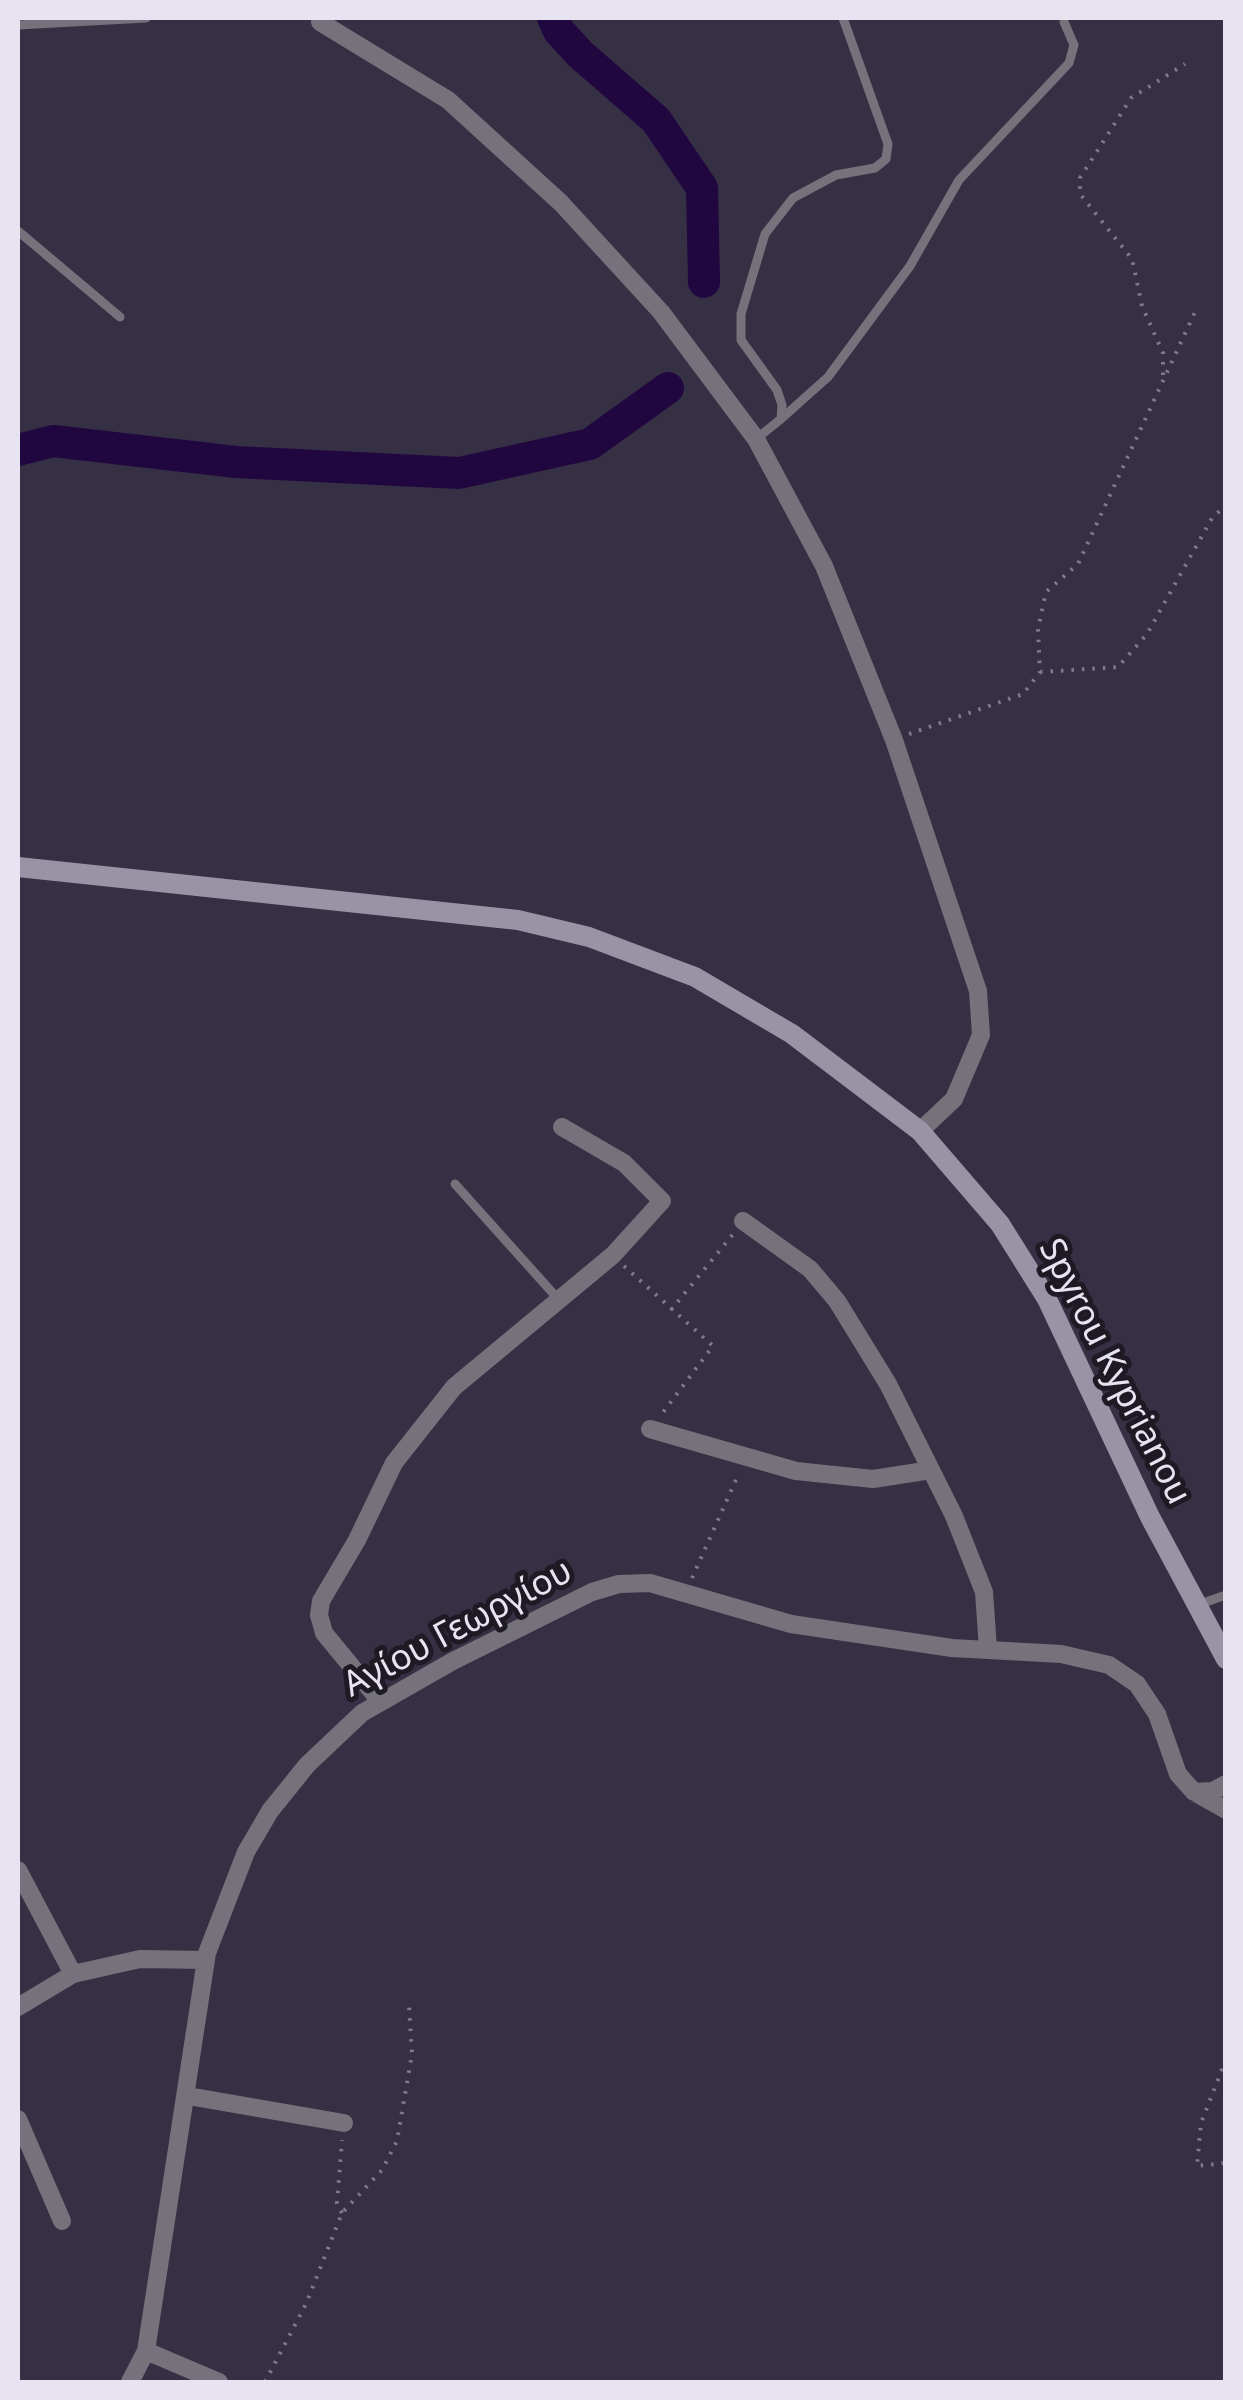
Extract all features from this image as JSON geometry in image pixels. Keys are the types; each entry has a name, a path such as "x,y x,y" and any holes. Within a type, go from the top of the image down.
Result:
{"street":[{"path":"314,20 448,100 560,203 661,312 756,439 824,566 894,740 978,990 981,1034 954,1099 920,1131"},
{"name":"Spyrou Kyprianou","path":"18,868 518,920 589,938 695,978 748,1006 838,1065 920,1131 1000,1224 1048,1299 1195,1606 1226,1659"},
{"path":"380,1701 324,1633 321,1601 358,1540 394,1463 420,1424 454,1387 614,1256 662,1201 624,1163 562,1127"},
{"path":"744,1222 810,1269 837,1301 888,1384 932,1470 984,1592 988,1649"},
{"path":"650,1429 796,1472 872,1480 932,1470"},
{"name":"Αγίου Γεωργίου","path":"130,2382 146,2351 206,1960 246,1852 270,1811 307,1764 380,1701 592,1592 619,1584 650,1583 792,1624 988,1649 1061,1654 1110,1665 1137,1684 1157,1714 1178,1774 1194,1792"},
{"path":"1194,1792 1213,1791 1226,1784"},
{"path":"1194,1792 1226,1810"},
{"path":"18,1870 74,1974"},
{"path":"18,2007 74,1974 140,1959 206,1960"},
{"path":"188,2096 344,2122"},
{"path":"18,2119 62,2221"},
{"path":"146,2351 218,2382"}],"lane":[{"path":"18,24 146,18"},
{"path":"781,420 777,390 741,340 741,314 765,234 792,198 836,175 875,168 886,160 888,144 844,18"},
{"path":"756,439 828,378 910,266 958,180 1069,62 1074,45 1064,22"},
{"path":"18,230 120,316"},
{"path":"455,1184 561,1302"},
{"path":"1195,1606 1226,1595"}],"path":[{"path":"1163,380 1163,353 1142,306 1132,259 1080,194 1080,178 1131,98 1185,64"},
{"path":"894,740 1023,694 1040,672 1038,629 1046,592 1078,564 1195,312"},
{"path":"1040,672 1118,667 1147,634 1212,518 1226,505"},
{"path":"670,1310 744,1222"},
{"path":"614,1256 713,1346 650,1429"},
{"path":"685,1592 745,1459"},
{"path":"266,2382 306,2304 342,2214 382,2170 396,2141 412,2054 410,2006"},
{"path":"1224,2164 1196,2166 1200,2123 1226,2060"},
{"path":"342,2214 337,2204 344,2122"}],"waterway":[{"path":"553,18 580,54 656,120 702,188 704,282"},
{"path":"18,450 53,441 236,462 459,473 590,444 668,388"}]}
